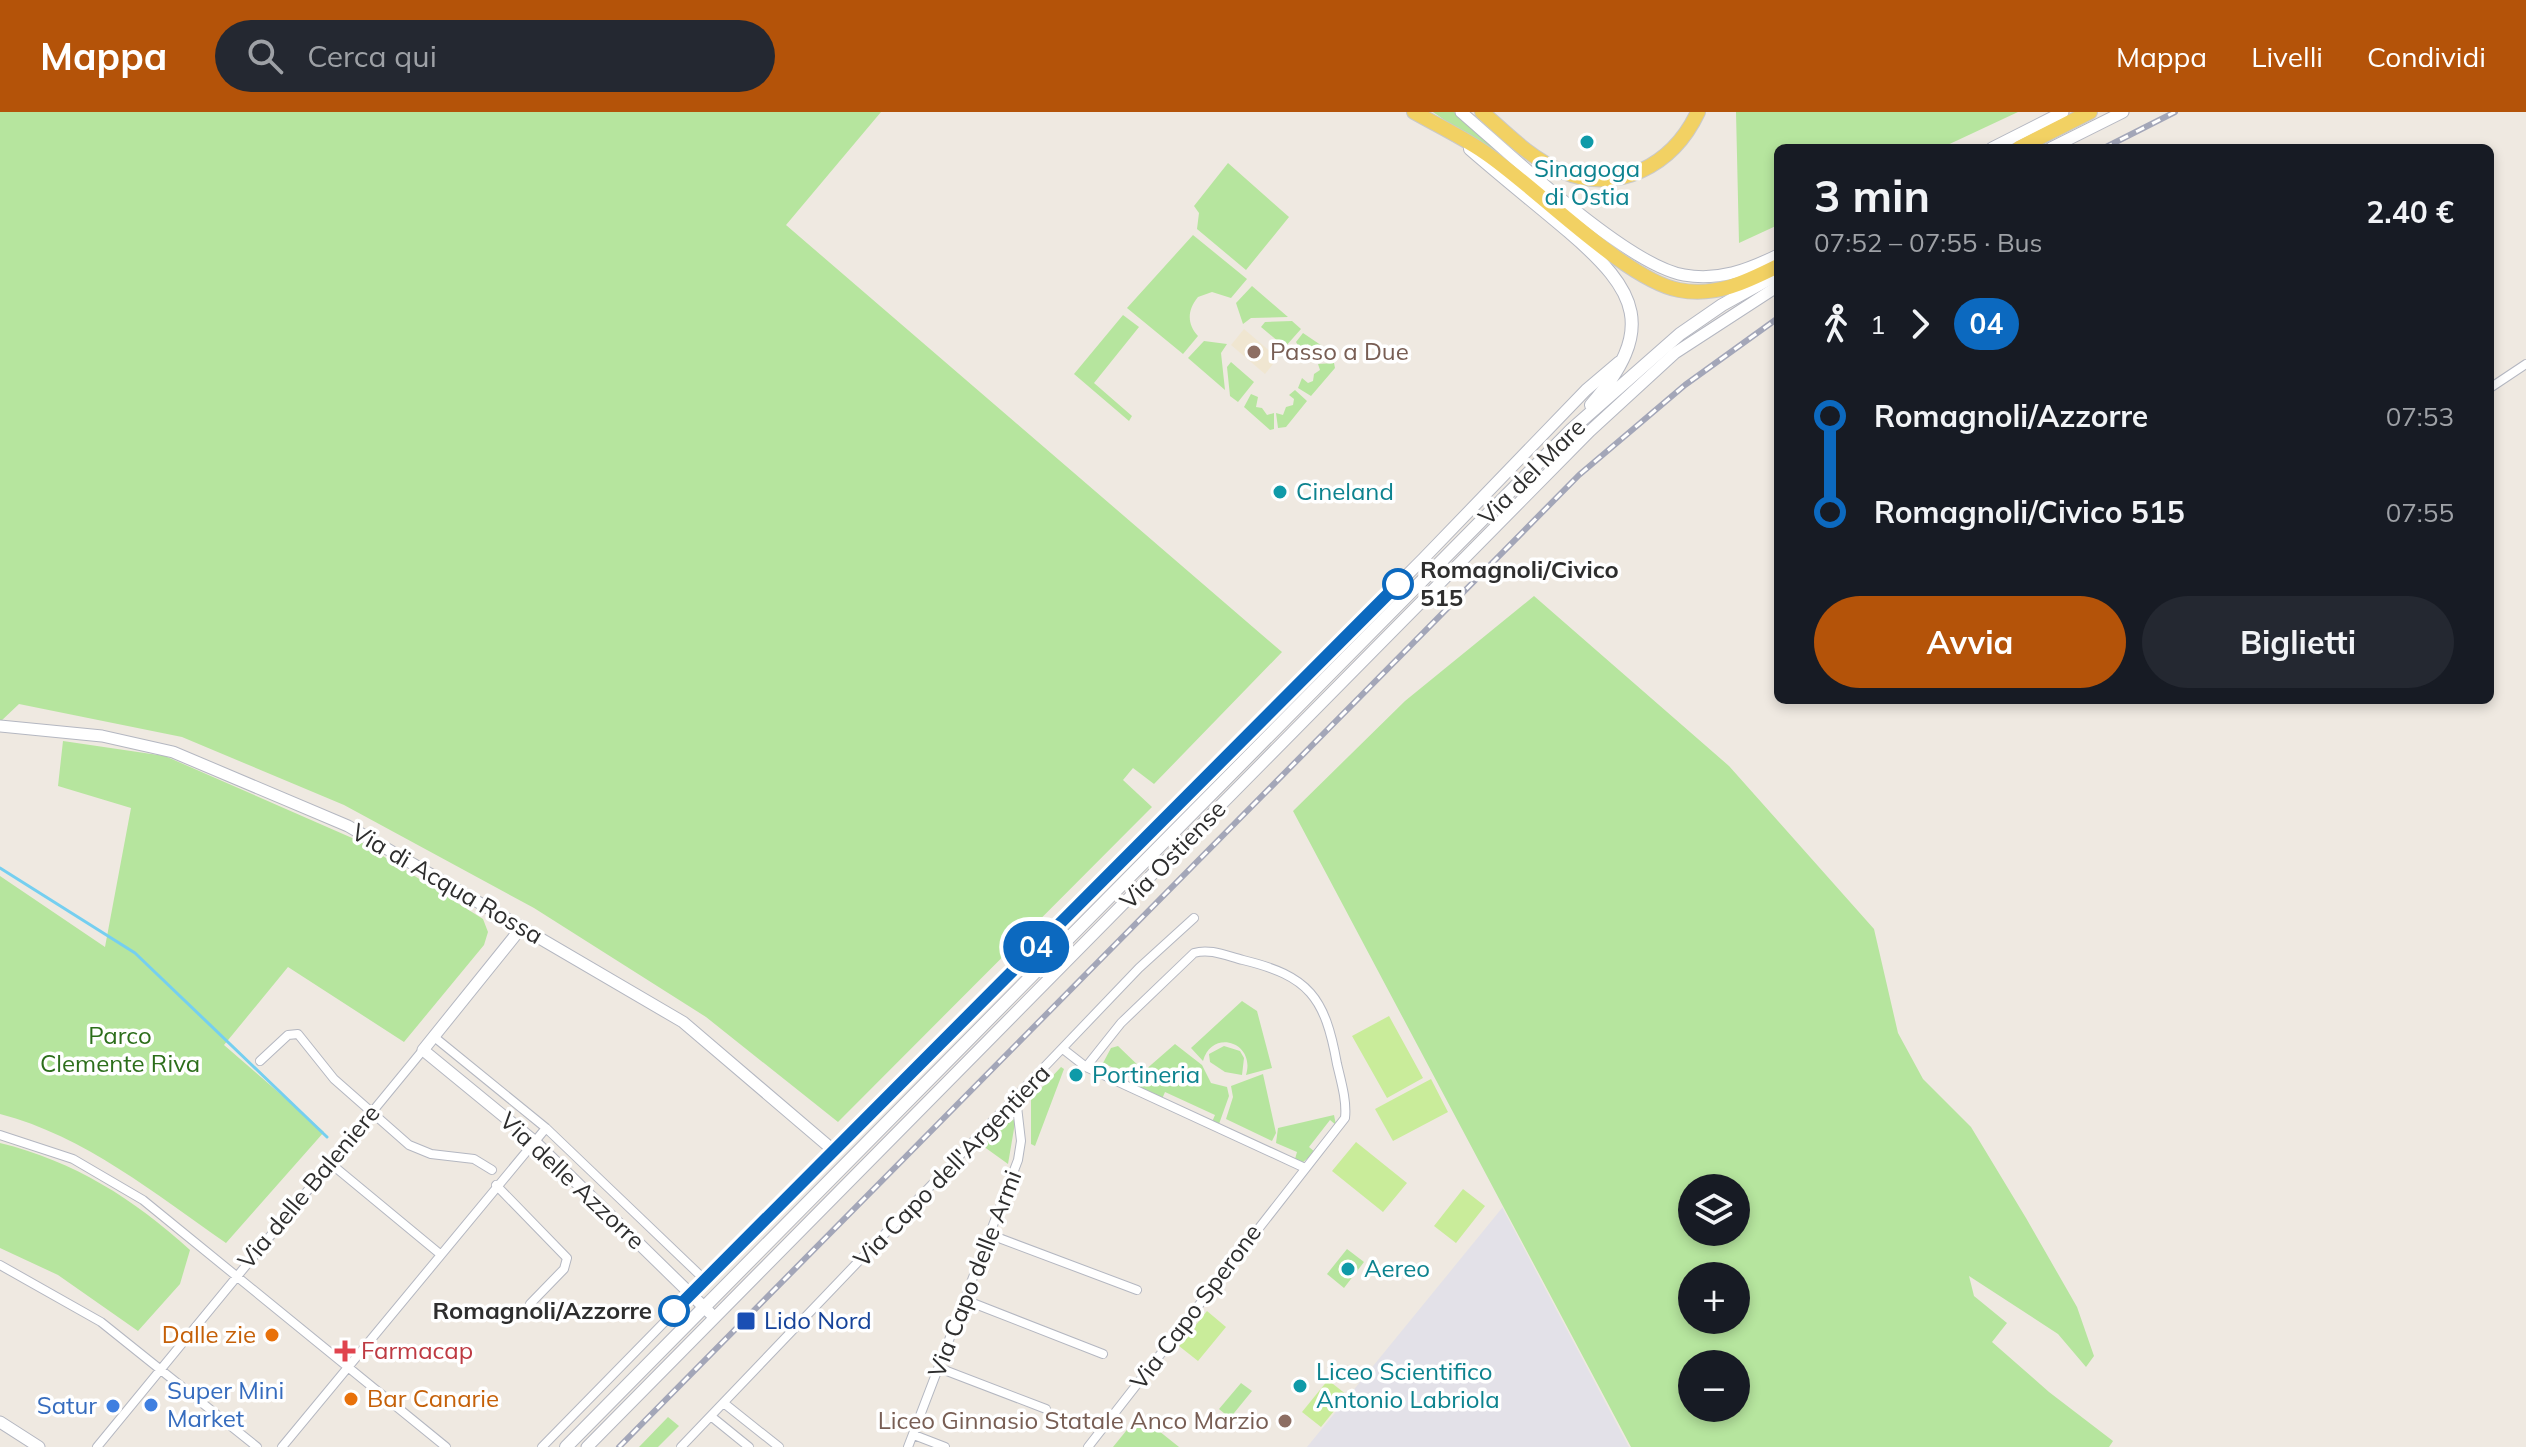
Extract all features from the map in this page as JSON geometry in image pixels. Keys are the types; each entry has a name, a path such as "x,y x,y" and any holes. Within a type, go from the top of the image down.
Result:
{"main road":[{"path":"1414,112 1483,151 1634,270 1662,285 1679,290 1715,291 1741,285 1774,268"},
{"path":"1482,112 1543,162 1576,176 1604,180 1624,177 1658,163 1676,148 1698,112"},
{"path":"2027,144 2090,112"},
{"path":"1458,138 1617,277 1629,299 1632,326 1628,345 1602,391 1572,429"},
{"name":"Via del Mare","path":"566,1447 1572,429 1680,334 1722,305 1774,276"}],"street":[{"path":"1461,112 1553,191 1619,241 1664,269 1689,276 1719,277 1748,269 1774,257"},
{"path":"2000,144 2063,112"},
{"path":"2059,144 2123,112"},
{"name":"Via Ostiense","path":"587,1447 1590,431 1675,353 1774,289"},
{"path":"542,1447 833,1150 1402,580 1586,390 1619,361"},
{"path":"2494,385 2526,364"},
{"name":"Via di Acqua Rossa","path":"5,726 113,738 190,758 348,826 693,1029 833,1150"},
{"name":"Via Capo dell'Argentiera","path":"681,1447 1157,950 1194,918"},
{"name":"Via delle Baleniere","path":"97,1447 522,927"},
{"name":"Via Capo Sperone","path":"1086,1067 1121,1023 1194,953 1209,951 1284,971 1310,992 1323,1011 1346,1109 1343,1124 1253,1232 1251,1242 1088,1447"},
{"path":"260,1061 288,1035 298,1034 334,1079 413,1147 474,1159 492,1170"},
{"name":"Via delle Azzorre","path":"433,1036 546,1128 705,1280"},
{"path":"1063,1049 1086,1067 1305,1168"},
{"name":"Via delle Azzorre","path":"423,1050 534,1141 715,1318"},
{"name":"Via Capo delle Armi","path":"908,1447 991,1235 1021,1149 1016,1098"},
{"path":"282,1447 546,1128"},
{"path":"0,1135 67,1156 116,1182 163,1215 446,1447"},
{"path":"330,1163 440,1254"},
{"path":"496,1185 567,1258 565,1267 530,1304"},
{"path":"991,1235 1137,1290"},
{"path":"657,1260 671,1247"},
{"path":"0,1265 92,1315 161,1367 257,1447"},
{"path":"965,1300 1103,1354"},
{"path":"939,1368 1046,1409"},
{"path":"725,1404 779,1447"},
{"path":"712,1417 749,1447"},
{"path":"0,1422 39,1447"},
{"path":"914,1435 945,1447"}],"shaded area":[{"name":"Passo a Due","path":"1244,329 1278,358 1265,374 1231,345"},
{"path":"1502,1208 1629,1447 1307,1447"}],"green space":[{"path":"0,112 881,112 786,225 1282,652 1154,784 1133,768 1123,780 1152,807 838,1122 706,1017 534,908 344,805 182,737 19,704 0,722"},
{"path":"1433,112 1454,112 1565,205"},
{"path":"1736,112 2018,112 1950,144 1774,144 1774,227 1739,243"},
{"path":"1228,163 1289,217 1246,270 1197,229 1199,213 1194,206"},
{"path":"1193,235 1247,279 1231,298 1212,292 1198,297 1190,317 1198,336 1183,354 1127,308"},
{"path":"1252,286 1288,317 1251,318 1243,324 1236,303"},
{"path":"1123,315 1139,327 1094,383 1132,416 1129,421 1074,374"},
{"path":"1292,321 1301,329 1285,347 1261,327 1265,322"},
{"path":"1303,333 1334,354 1334,359 1318,361 1319,354 1313,352 1308,344 1300,349 1296,342"},
{"path":"1204,341 1227,344 1221,353 1225,390 1188,358"},
{"path":"1231,362 1254,382 1238,402 1230,396 1227,367"},
{"path":"1334,363 1335,368 1311,396 1298,388 1302,378 1308,383 1313,381 1314,374 1320,370 1318,364"},
{"path":"1295,390 1307,401 1286,427 1278,428 1276,413 1283,415 1286,407 1293,405 1294,399 1289,395"},
{"path":"1251,394 1258,397 1256,407 1262,408 1267,415 1274,413 1274,429 1270,430 1244,407"},
{"path":"1534,596 1729,766 1874,929 1898,1033 1923,1079 1971,1127 2077,1307 2094,1356 2086,1367 2058,1334 1969,1276 1974,1296 2007,1323 1992,1342 2049,1392 2113,1441 2109,1447 1631,1447 1293,811 1405,701"},
{"name":"Parco Clemente Riva","path":"63,741 165,756 359,841 483,919 488,932 484,945 404,1042 288,967 224,1045 324,1132 226,1243 146,1186 90,1152 31,1124 0,1114 0,876 105,947 131,808 58,786"},
{"path":"1242,1001 1257,1011 1272,1068 1246,1075 1245,1054 1232,1043 1215,1045 1203,1061 1191,1048"},
{"path":"1389,1016 1423,1078 1387,1098 1352,1036"},
{"path":"1175,1044 1202,1065 1211,1083 1227,1087 1229,1096 1219,1124 1212,1122 1215,1115 1165,1092 1162,1099 1137,1087 1139,1080 1103,1063 1111,1048 1118,1046 1144,1071"},
{"path":"1224,1046 1240,1051 1244,1058 1242,1075 1225,1072 1210,1062 1209,1054"},
{"path":"1061,1067 1064,1069 1035,1146 1031,1144 1031,1099"},
{"path":"1263,1074 1276,1133 1272,1141 1226,1119 1233,1097 1231,1086"},
{"path":"1431,1079 1448,1112 1393,1141 1375,1109"},
{"path":"1334,1115 1336,1125 1330,1120 1309,1147 1315,1152 1302,1163 1295,1159 1297,1152 1276,1143 1278,1128"},
{"path":"1012,1117 1015,1123 1008,1164 983,1146"},
{"path":"1356,1142 1407,1183 1383,1212 1332,1171"},
{"path":"0,1143 53,1160 102,1184 147,1214 190,1250 180,1284 138,1331 58,1275 0,1248"},
{"path":"1463,1189 1485,1206 1456,1243 1434,1226"},
{"path":"1347,1249 1364,1262 1344,1288 1327,1274"},
{"path":"1207,1311 1226,1327 1198,1361 1179,1346"},
{"path":"1328,1380 1347,1395 1321,1427 1302,1412"},
{"path":"1241,1383 1252,1391 1230,1418 1219,1409"},
{"path":"1139,1415 1179,1447 1113,1447"},
{"path":"668,1417 679,1426 658,1447 639,1447"}],"waterway":[{"path":"0,868 135,953 327,1137"}],"railway":[{"path":"2112,144 2175,112"},
{"path":"619,1447 1579,475 1685,385 1774,321"}],"bus line":[{"name":"04","path":"674,1311 782,1206 833,1150 1398,584"}],"place":[{"name":"Sinagoga di Ostia","path":"1587,142"},
{"name":"Passo a Due","path":"1254,352"},
{"name":"Cineland","path":"1280,492"},
{"name":"Romagnoli/Civico 515","path":"1398,584"},
{"name":"Portineria","path":"1076,1075"},
{"name":"Aereo","path":"1348,1269"},
{"name":"Romagnoli/Azzorre","path":"674,1311"},
{"name":"Lido Nord","path":"746,1321"},
{"name":"Dalle zie","path":"272,1335"},
{"name":"Farmacap","path":"345,1351"},
{"name":"Liceo Scientifico Antonio Labriola","path":"1300,1386"},
{"name":"Bar Canarie","path":"351,1399"},
{"name":"Super Mini Market","path":"151,1405"},
{"name":"Satur","path":"113,1406"},
{"name":"Liceo Ginnasio Statale Anco Marzio","path":"1285,1421"}]}
